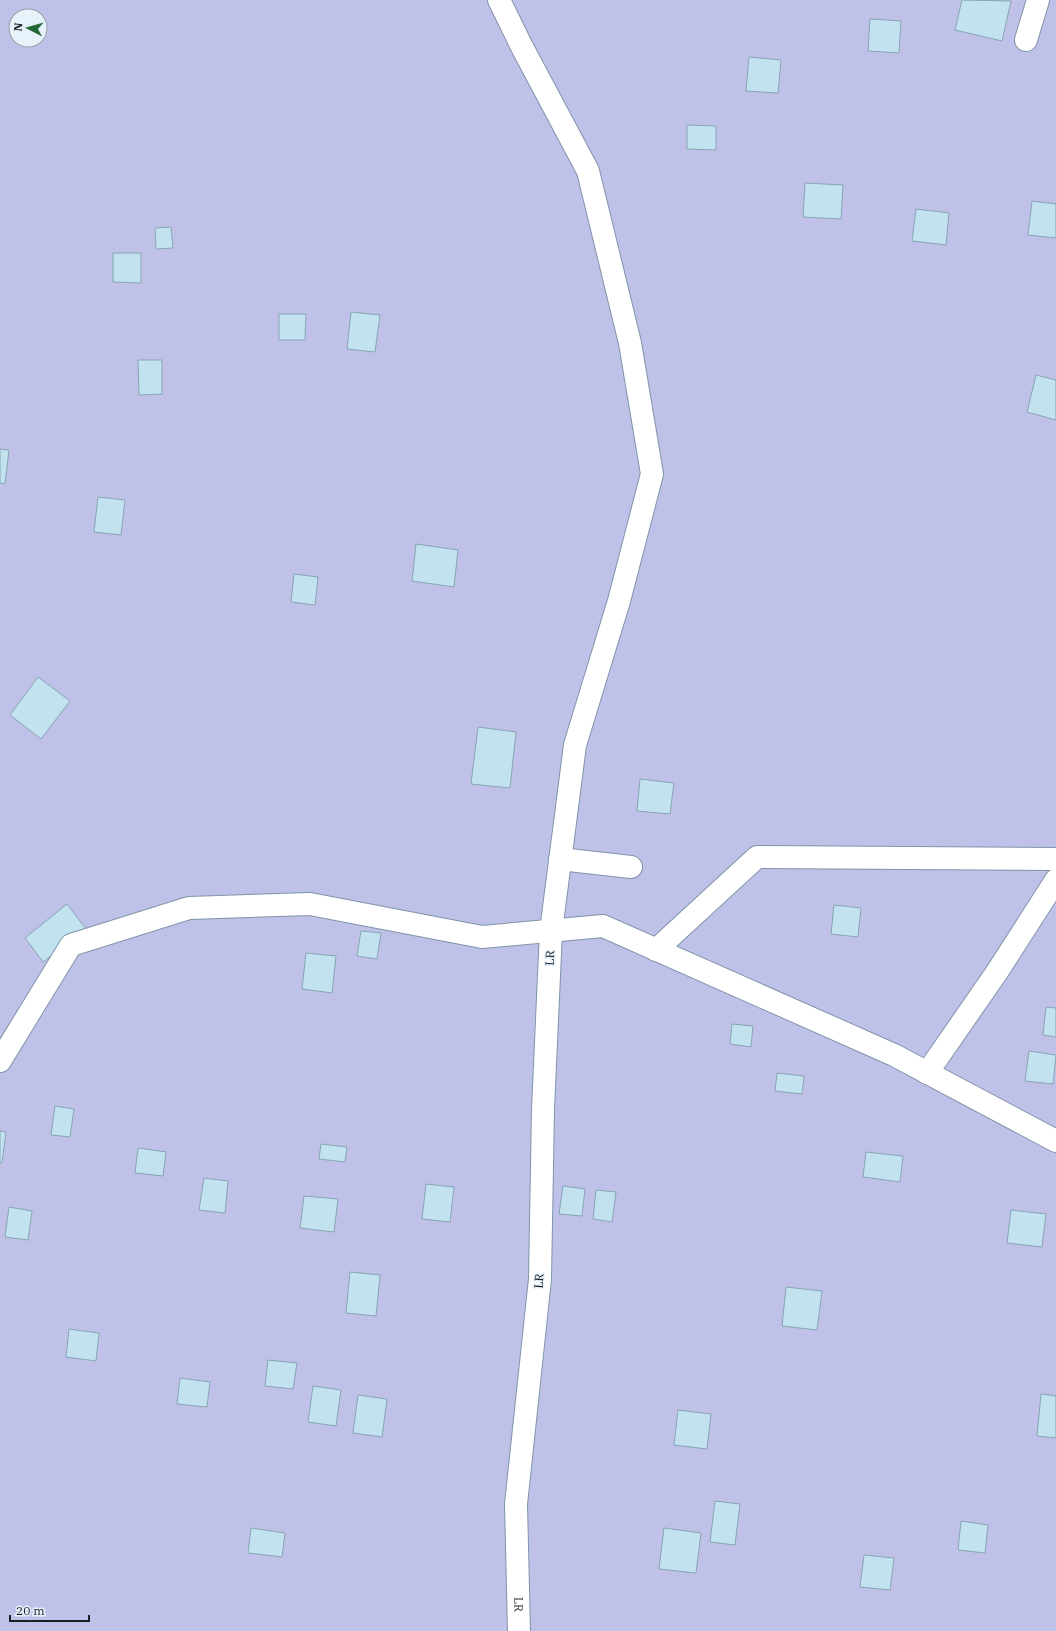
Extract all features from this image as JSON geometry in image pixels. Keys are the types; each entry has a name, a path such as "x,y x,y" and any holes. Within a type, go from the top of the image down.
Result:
{"street":[{"name":"LR","path":"499,0 522,47 588,171 630,343 652,474 619,601 575,745 551,931 543,1109 540,1279 516,1504 519,1631"},
{"path":"1026,40 1038,0"},
{"path":"656,950 757,857 1056,858"},
{"path":"560,859 631,867"},
{"path":"926,1073 997,972 1056,880"},
{"path":"0,1061 71,945 189,908 310,904 482,937 603,926 894,1055 1056,1141"}],"shaded area":[{"path":"0,0 1056,0 1056,1631 0,1631"}],"building":[{"path":"962,0 1011,1 1002,41 955,30"},
{"path":"870,19 901,21 899,53 868,51"},
{"path":"749,57 781,60 778,93 746,91"},
{"path":"687,125 716,126 716,150 687,149"},
{"path":"805,183 843,185 841,219 803,217"},
{"path":"1032,201 1056,204 1056,238 1028,235"},
{"path":"916,209 949,213 946,245 912,241"},
{"path":"171,227 173,248 156,249 155,228"},
{"path":"113,253 141,253 141,283 113,282"},
{"path":"351,312 380,315 375,352 347,349"},
{"path":"279,314 306,314 305,340 279,340"},
{"path":"138,360 162,360 162,394 139,395"},
{"path":"1036,375 1056,380 1056,420 1027,412"},
{"path":"0,449 9,450 5,484 0,483"},
{"path":"98,497 125,500 121,535 94,532"},
{"path":"416,544 458,550 454,587 412,581"},
{"path":"294,574 318,577 315,605 291,602"},
{"path":"38,677 70,701 41,739 10,715"},
{"path":"478,727 516,732 510,788 471,784"},
{"path":"640,779 674,783 670,814 637,811"},
{"path":"67,904 86,929 43,962 25,938"},
{"path":"834,905 861,908 858,937 831,934"},
{"path":"361,931 381,933 377,959 357,956"},
{"path":"306,953 336,956 332,993 302,989"},
{"path":"1046,1007 1056,1008 1056,1037 1043,1035"},
{"path":"732,1024 753,1026 751,1047 730,1044"},
{"path":"1029,1051 1056,1055 1053,1084 1025,1081"},
{"path":"777,1073 804,1076 802,1094 775,1091"},
{"path":"55,1106 74,1109 70,1137 51,1135"},
{"path":"0,1131 6,1132 2,1163 0,1163"},
{"path":"321,1144 347,1147 345,1162 319,1159"},
{"path":"138,1148 166,1152 163,1176 135,1173"},
{"path":"866,1152 903,1156 900,1182 863,1177"},
{"path":"204,1178 228,1181 225,1213 199,1210"},
{"path":"426,1184 454,1187 450,1222 422,1219"},
{"path":"563,1186 585,1189 582,1216 559,1214"},
{"path":"596,1190 616,1192 612,1222 593,1219"},
{"path":"304,1196 338,1199 334,1232 300,1228"},
{"path":"9,1207 32,1211 28,1240 5,1237"},
{"path":"1011,1210 1046,1214 1042,1247 1007,1243"},
{"path":"350,1272 380,1275 376,1316 346,1313"},
{"path":"786,1287 822,1291 817,1330 782,1326"},
{"path":"69,1329 99,1333 96,1361 66,1357"},
{"path":"268,1360 297,1363 293,1389 265,1386"},
{"path":"180,1378 210,1382 207,1407 177,1404"},
{"path":"313,1386 341,1390 336,1426 308,1422"},
{"path":"1041,1394 1056,1396 1056,1438 1037,1436"},
{"path":"358,1395 387,1399 382,1437 353,1433"},
{"path":"678,1410 711,1414 707,1449 674,1445"},
{"path":"715,1501 740,1504 735,1545 710,1542"},
{"path":"961,1521 988,1525 985,1553 958,1550"},
{"path":"251,1528 285,1533 282,1557 248,1553"},
{"path":"664,1528 701,1533 696,1573 659,1569"},
{"path":"864,1555 894,1558 890,1590 860,1587"}]}
